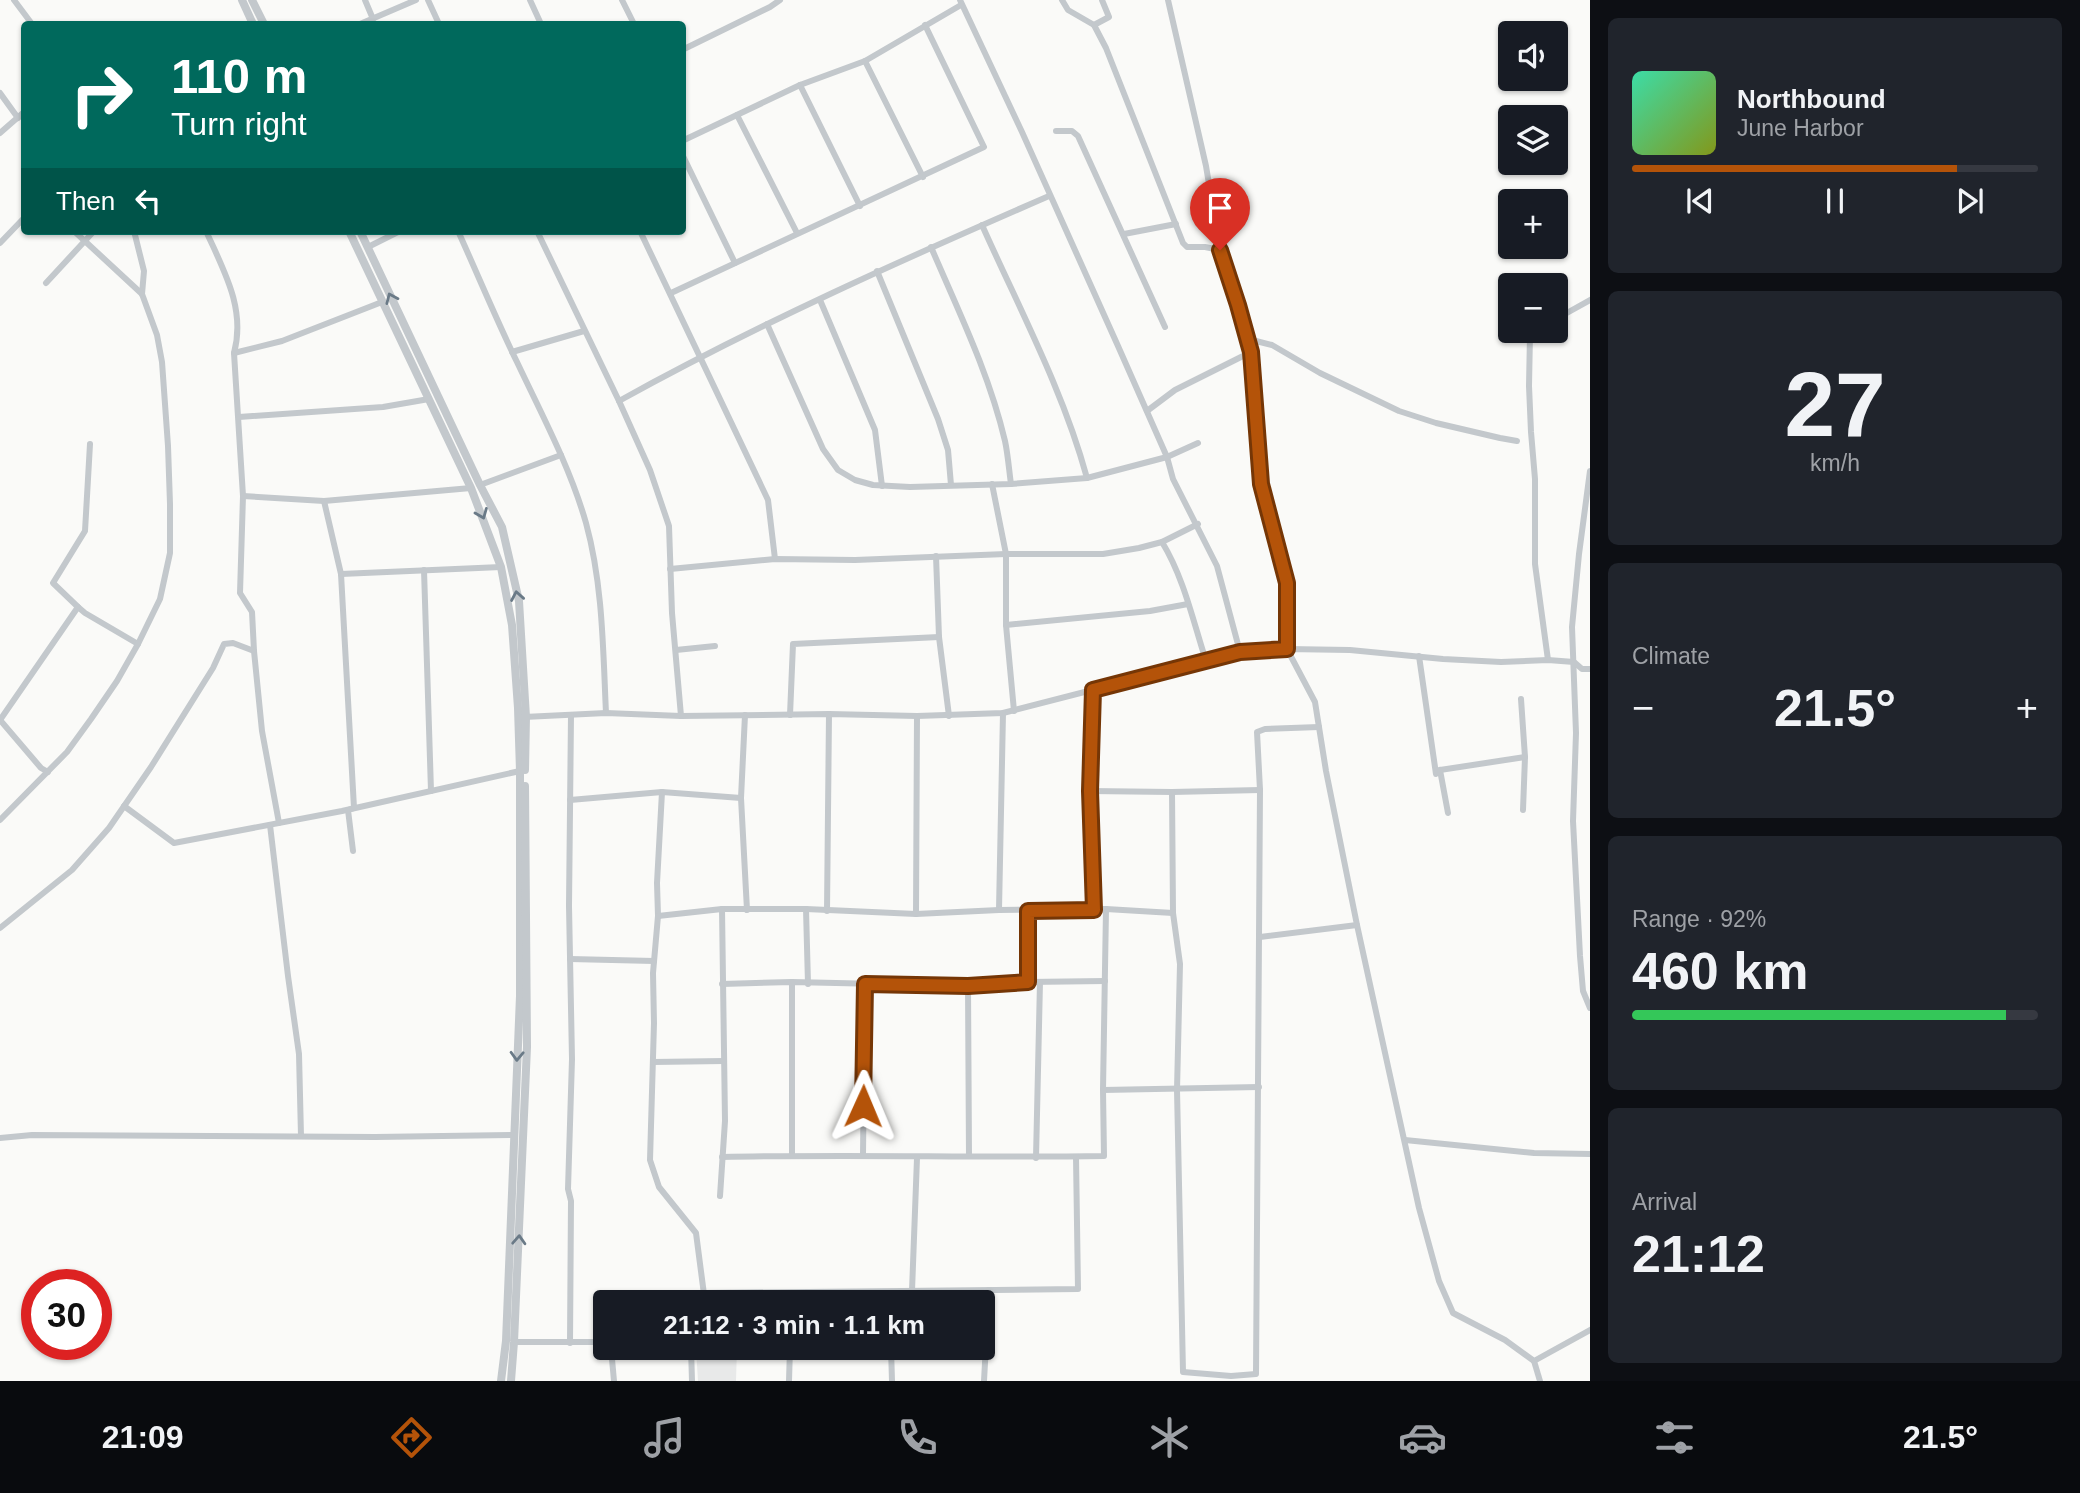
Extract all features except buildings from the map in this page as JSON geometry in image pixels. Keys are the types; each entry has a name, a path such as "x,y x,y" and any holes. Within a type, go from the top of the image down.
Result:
{"street":[{"path":"14,0 30,21"},
{"path":"242,0 252,21"},
{"path":"253,0 263,21"},
{"path":"365,0 373,19"},
{"path":"368,21 416,0"},
{"path":"428,0 438,21"},
{"path":"530,0 540,21"},
{"path":"622,0 632,21"},
{"path":"766,0 770,7"},
{"path":"686,48 780,0"},
{"path":"1062,0 1068,10 1094,25 1106,48 1183,243 1186,247 1220,250"},
{"path":"1094,25 1109,17 1102,0"},
{"path":"1168,0 1206,166 1220,250 1251,352 1261,484 1287,583 1287,649 1315,702 1357,925 1419,1208 1439,1281 1453,1313 1505,1340 1534,1361 1540,1381"},
{"path":"686,139 800,85 865,61 960,2 993,67 1147,411 1167,457 1173,479 1217,566 1240,652"},
{"path":"671,293 984,147 925,26"},
{"path":"865,61 923,177"},
{"path":"800,85 860,206"},
{"path":"0,93 18,118"},
{"path":"0,133 21,115"},
{"path":"737,115 797,233"},
{"path":"1056,131 1072,131 1078,136 1165,327"},
{"path":"686,162 735,263"},
{"path":"619,401 701,356 877,271 1049,196"},
{"path":"0,243 21,221"},
{"path":"1124,234 1176,224"},
{"path":"982,225 1056,389 1077,440 1087,478"},
{"path":"78,235 142,294"},
{"path":"46,284 90,235"},
{"path":"0,820 48,772 91,719 138,644 160,599 170,553 162,362 157,335 142,294 144,271 135,235"},
{"path":"208,235 233,290 239,318 238,341 234,353 243,496 240,593 252,612 262,731 279,823"},
{"path":"351,235 475,487 502,527 519,601 527,1047 511,1381"},
{"path":"362,235 475,487 501,567 513,625 522,717 520,996 506,1341 501,1381"},
{"path":"368,247 392,235"},
{"path":"460,235 561,455 585,522 596,564 607,713"},
{"path":"539,235 650,470 669,526 681,716"},
{"path":"642,235 768,500 775,559"},
{"path":"930,247 967,328 996,406 1011,484"},
{"path":"877,271 938,419 948,450 951,485"},
{"path":"820,300 875,430 882,486"},
{"path":"1568,312 1590,300"},
{"path":"234,353 282,341 382,302"},
{"path":"767,324 823,449 838,470 855,480 882,486 911,488 1087,478 1167,457 1198,443"},
{"path":"512,352 584,331"},
{"path":"1248,341 1272,345 1320,373 1399,411 1436,423 1517,441"},
{"path":"1530,343 1535,564 1548,660"},
{"path":"1147,411 1175,390 1251,352"},
{"path":"239,417 383,407 429,398"},
{"path":"90,444 85,531 53,583 78,607 138,644"},
{"path":"243,496 324,501 475,487 561,455"},
{"path":"1590,471 1572,627 1576,733 1573,821 1583,991 1590,1008"},
{"path":"992,484 1006,554 1006,625 1014,711"},
{"path":"324,501 341,574 354,808"},
{"path":"670,569 775,559 855,560 1006,554 1103,554 1162,542 1198,524"},
{"path":"1162,542 1181,578 1206,661"},
{"path":"936,556 939,637 949,716"},
{"path":"341,574 501,567"},
{"path":"424,570 431,791"},
{"path":"1006,625 1150,611 1188,604"},
{"path":"48,772 41,768 0,720 78,607"},
{"path":"790,715 793,644 939,637"},
{"path":"0,928 72,870 109,828 213,668 224,644 233,643 254,651"},
{"path":"676,650 715,646"},
{"path":"522,717 607,713 681,716 949,716 1003,713 1240,652 1287,649 1350,650 1490,661 1548,660 1574,662 1582,669 1590,669"},
{"path":"1419,656 1436,774 1440,770 1525,757"},
{"path":"1093,690 1090,791 1094,910"},
{"path":"1521,699 1525,757 1523,810"},
{"path":"999,911 1003,713"},
{"path":"827,911 829,714"},
{"path":"570,1342 571,1201 568,1189 572,1059 571,715"},
{"path":"745,715 741,798 747,910"},
{"path":"916,915 917,716"},
{"path":"1172,792 1173,913 1180,964 1177,1090 1183,1372 1231,1376 1256,1374 1260,937 1260,790 1257,732 1265,729 1319,727"},
{"path":"1440,770 1448,813"},
{"path":"124,806 174,842 354,808 520,771"},
{"path":"1090,791 1260,790"},
{"path":"570,800 662,792 741,798"},
{"path":"662,792 654,961 650,1160 659,1187 696,1233 705,1290"},
{"path":"353,851 348,810 354,808"},
{"path":"270,825 299,1054 301,1136"},
{"path":"658,916 722,909 806,909 916,915 1106,909 1173,913"},
{"path":"720,1196 725,1121 722,909"},
{"path":"806,909 808,984"},
{"path":"722,1157 1104,1156 1106,909"},
{"path":"1028,911 1028,982"},
{"path":"1260,937 1357,925"},
{"path":"570,959 654,961"},
{"path":"722,984 792,982 968,986 1105,981"},
{"path":"792,982 792,1156"},
{"path":"1035,1158 1040,982"},
{"path":"863,1155 865,984"},
{"path":"968,986 969,1156"},
{"path":"653,1062 724,1061"},
{"path":"1103,1090 1259,1087"},
{"path":"0,1138 58,1135 514,1135"},
{"path":"1405,1140 1534,1153 1590,1154"},
{"path":"989,1290 1078,1289 1076,1157"},
{"path":"912,1290 917,1158"},
{"path":"1534,1361 1590,1330"},
{"path":"514,1342 593,1342"},
{"path":"612,1360 614,1381"},
{"path":"691,1360 692,1381"},
{"path":"789,1381 790,1360"},
{"path":"891,1360 892,1381"},
{"path":"984,1381 985,1360"}],"shaded area":[{"path":"697,1360 737,1360 736,1381 698,1381"}],"route":[{"path":"863,1106 865,984 968,986 1028,982 1028,911 1094,910 1090,791 1093,690 1240,652 1287,649 1287,583 1261,484 1251,352 1220,250"}]}
